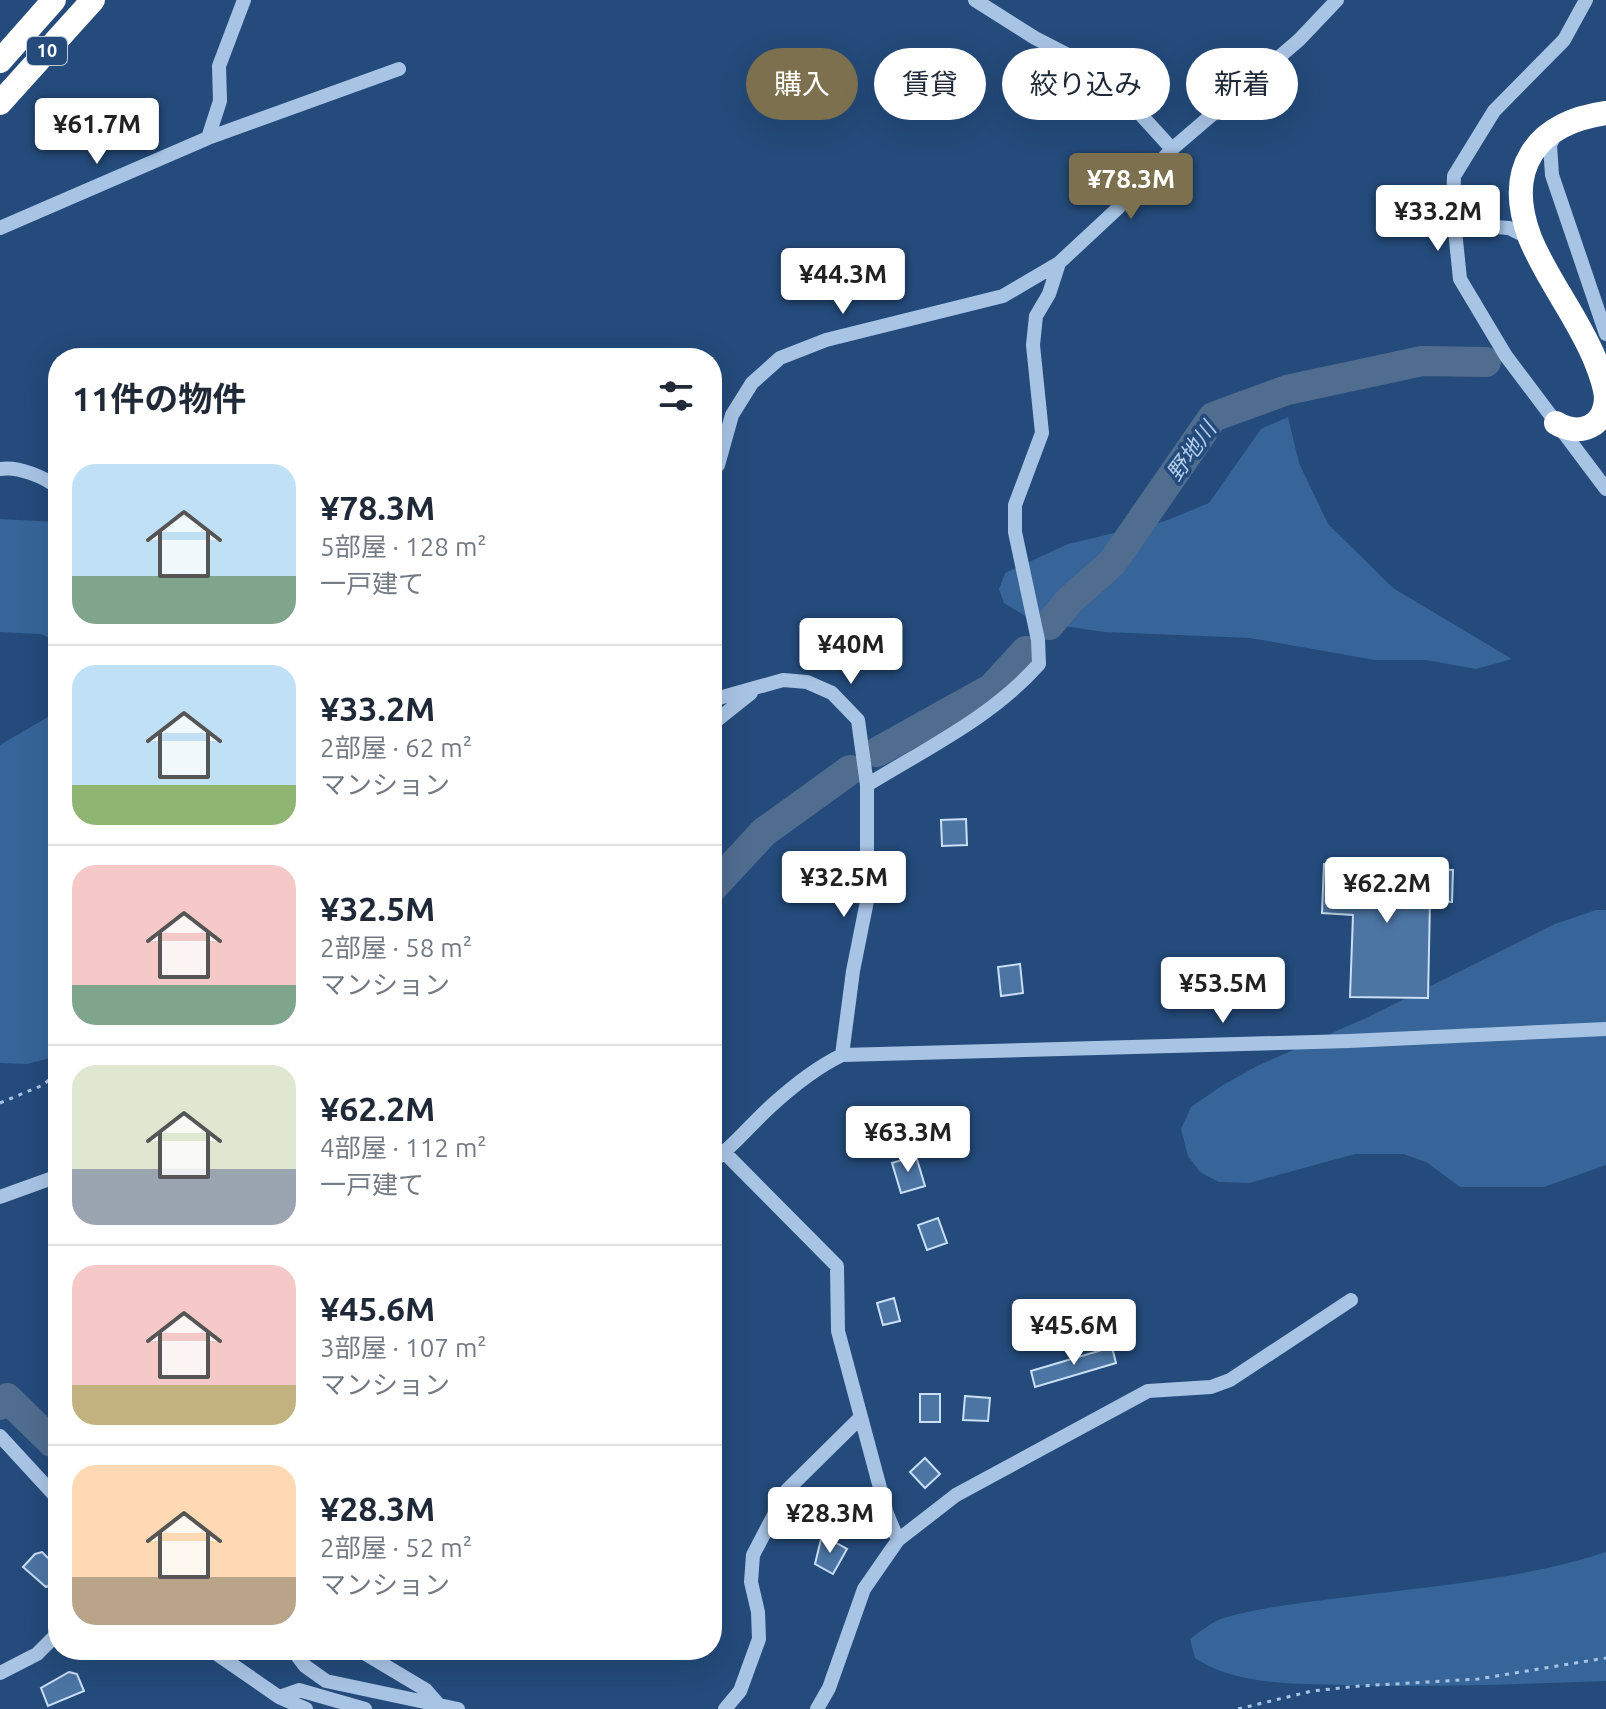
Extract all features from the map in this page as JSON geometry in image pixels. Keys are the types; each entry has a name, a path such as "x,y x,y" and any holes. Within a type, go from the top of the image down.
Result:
{"highway":[{"name":"10","path":"0,61 54,0"},
{"name":"10","path":"0,103 93,0"},
{"path":"1556,423 1567,430 1579,431 1590,427 1600,420 1606,396 1595,359 1531,239 1521,201 1520,181 1526,161 1536,144 1567,123 1587,115 1606,113"}],"street":[{"path":"208,138 220,101 219,66 244,0"},
{"path":"975,0 1035,38 1103,73 1172,149"},
{"path":"722,451 732,415 752,383 780,358 826,340 1003,296 1059,263 1117,209 1172,149 1299,40 1337,0"},
{"path":"1586,0 1564,40 1494,111 1454,176 1454,224 1460,279 1506,356 1606,489"},
{"path":"0,228 208,138 399,69"},
{"path":"1567,123 1555,134 1550,145 1552,175 1606,334"},
{"path":"1454,224 1509,228 1531,239"},
{"path":"867,785 982,715 1018,687 1039,664 1038,640 1015,532 1015,505 1042,433 1033,345 1036,316 1049,294 1059,263"},
{"path":"0,469 8,468 48,480"},
{"path":"722,697 783,680 807,682 832,693 858,720 867,785 867,901 853,971 842,1055"},
{"path":"722,716 758,688"},
{"path":"722,1153 770,1106 816,1068 842,1055 1349,1041 1606,1029"},
{"path":"722,1161 837,1266 838,1331 887,1514 898,1540"},
{"path":"0,1197 48,1180"},
{"path":"817,1709 829,1688 864,1589 898,1540 956,1495 1148,1391 1211,1387 1230,1380 1351,1300"},
{"path":"725,1709 740,1691 759,1639 758,1612 751,1582 753,1555 787,1490 861,1417"},
{"path":"0,1436 48,1488"},
{"path":"0,1673 37,1654 48,1643"},
{"path":"225,1660 279,1697 306,1709"},
{"path":"300,1660 326,1681 458,1709"},
{"path":"378,1660 426,1690 439,1705"},
{"path":"279,1697 299,1690 365,1709"}],"path":[{"path":"0,1103 48,1081"},
{"path":"1238,1709 1312,1691 1478,1679 1606,1658"}],"shaded area":[{"path":"1288,417 1299,463 1328,524 1393,588 1512,659 1476,669 1426,660 1375,660 1250,638 1105,632 1035,622 1004,603 999,589 1005,573 1068,544 1165,521 1209,503 1261,429"},
{"path":"0,519 48,521 48,637 41,634 0,632"},
{"path":"48,717 48,1059 27,1064 0,1063 0,745"},
{"path":"1596,910 1606,910 1606,1165 1544,1187 1460,1187 1426,1162 1403,1154 1355,1154 1249,1183 1219,1182 1200,1172 1188,1156 1181,1129 1191,1107 1223,1085 1555,924"},
{"path":"1606,1552 1606,1681 1409,1686 1266,1681 1211,1667 1195,1658 1190,1639 1217,1621 1244,1613 1490,1579 1549,1568"}],"building":[{"path":"966,819 967,845 942,846 941,820"},
{"path":"1324,864 1453,870 1452,902 1430,901 1428,998 1350,997 1353,915 1322,913"},
{"path":"1020,964 1023,993 1001,996 998,967"},
{"path":"916,1156 925,1186 901,1193 892,1163"},
{"path":"938,1218 947,1243 927,1250 918,1225"},
{"path":"894,1298 900,1321 883,1325 877,1303"},
{"path":"1112,1347 1116,1363 1035,1387 1031,1371"},
{"path":"920,1394 940,1394 940,1422 920,1422"},
{"path":"965,1396 990,1398 988,1421 963,1420"},
{"path":"925,1458 940,1474 925,1488 910,1472"},
{"path":"822,1535 847,1549 833,1574 815,1564"},
{"path":"42,1552 48,1558 46,1587 23,1567 35,1554"},
{"path":"69,1672 77,1674 84,1691 48,1706 41,1688"}],"waterway":[{"name":"野地川","path":"1049,625 1070,600 1112,563 1213,417 1287,390 1422,361 1486,362"},
{"name":"野地川","path":"877,752 992,688 1026,651"},
{"name":"野地川","path":"722,877 764,832 850,770"},
{"name":"野地川","path":"0,1405 7,1398 48,1438"}]}
